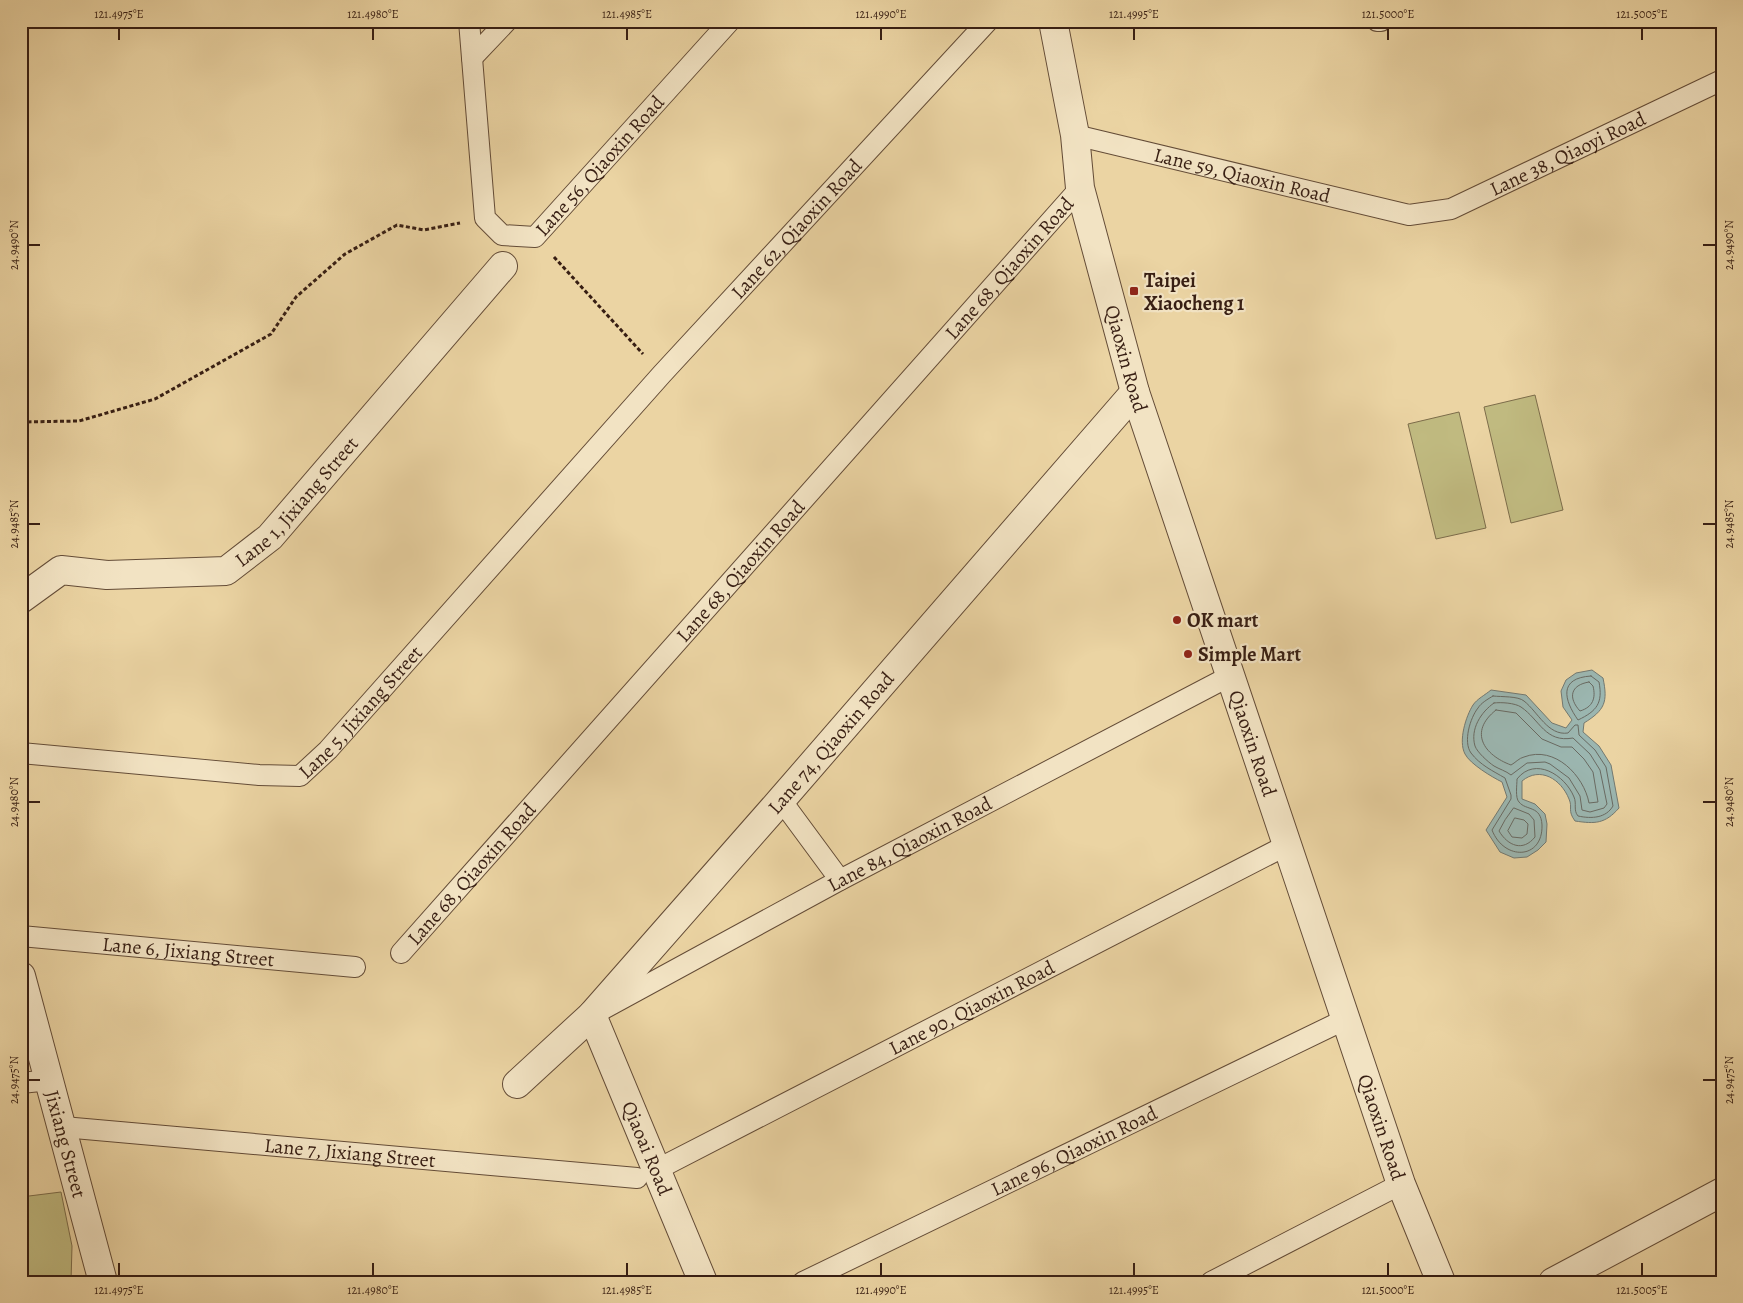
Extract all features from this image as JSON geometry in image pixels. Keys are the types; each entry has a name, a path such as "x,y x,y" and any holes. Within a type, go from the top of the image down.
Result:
{"street":[{"name":"Qiaoxin Road","path":"1053,21 1075,135 1080,188 1135,392 1401,1184 1441,1282"},
{"name":"Lane 1, Jixiang Street","path":"21,599 61,570 107,575 226,570 270,536 503,266"},
{"name":"Lane 74, Qiaoxin Road","path":"517,1084 592,1015 1135,392"},
{"name":"Jixiang Street","path":"21,976 103,1282"},
{"name":"Qiaoai Road","path":"592,1015 647,1174 703,1282"},
{"path":"1553,1282 1722,1192"}],"lane":[{"path":"468,21 485,218"},
{"path":"472,58 507,21"},
{"name":"Lane 56, Qiaoxin Road","path":"485,218 502,235 535,237 730,21"},
{"name":"Lane 62, Qiaoxin Road","path":"606,438 662,374 988,21"},
{"name":"Lane 38, Qiaoyi Road","path":"1409,215 1451,209 1722,80"},
{"name":"Lane 59, Qiaoxin Road","path":"1075,135 1409,215"},
{"name":"Lane 68, Qiaoxin Road","path":"401,953 1080,188"},
{"name":"Lane 5, Jixiang Street","path":"21,753 259,775 300,776 328,750 606,438"},
{"name":"Lane 84, Qiaoxin Road","path":"592,1015 840,880 1230,676"},
{"path":"781,800 840,880"},
{"name":"Lane 90, Qiaoxin Road","path":"647,1174 1287,845"},
{"name":"Lane 6, Jixiang Street","path":"21,936 355,967"},
{"name":"Lane 96, Qiaoxin Road","path":"803,1282 1346,1018"},
{"path":"21,1083 50,1080"},
{"name":"Lane 7, Jixiang Street","path":"63,1127 647,1174"},
{"path":"1211,1282 1401,1184"}],"path":[{"path":"21,422 79,421 155,398 271,334 296,297 345,254 397,225 424,230 485,218"},
{"path":"535,237 662,374"}],"shaded area":[{"path":"1535,395 1563,510 1511,523 1484,407"},
{"path":"1459,412 1486,528 1436,539 1408,424"},
{"path":"61,1192 72,1246 71,1282 21,1282 21,1197"}],"water":[{"path":"1592,670 1603,678 1605,699 1597,714 1584,723 1583,732 1599,746 1611,765 1619,808 1609,817 1599,822 1575,821 1571,814 1569,799 1561,786 1543,775 1529,777 1522,781 1522,799 1535,804 1545,814 1547,824 1546,842 1527,857 1514,858 1500,852 1486,830 1507,797 1502,782 1476,766 1465,754 1462,742 1470,710 1477,701 1491,690 1526,695 1552,723 1566,728 1572,720 1563,707 1561,691 1566,680 1576,673"}],"place":[{"name":"Taipei Xiaocheng 1","path":"1134,291"},
{"name":"OK mart","path":"1177,620"},
{"name":"Simple Mart","path":"1188,654"}]}
